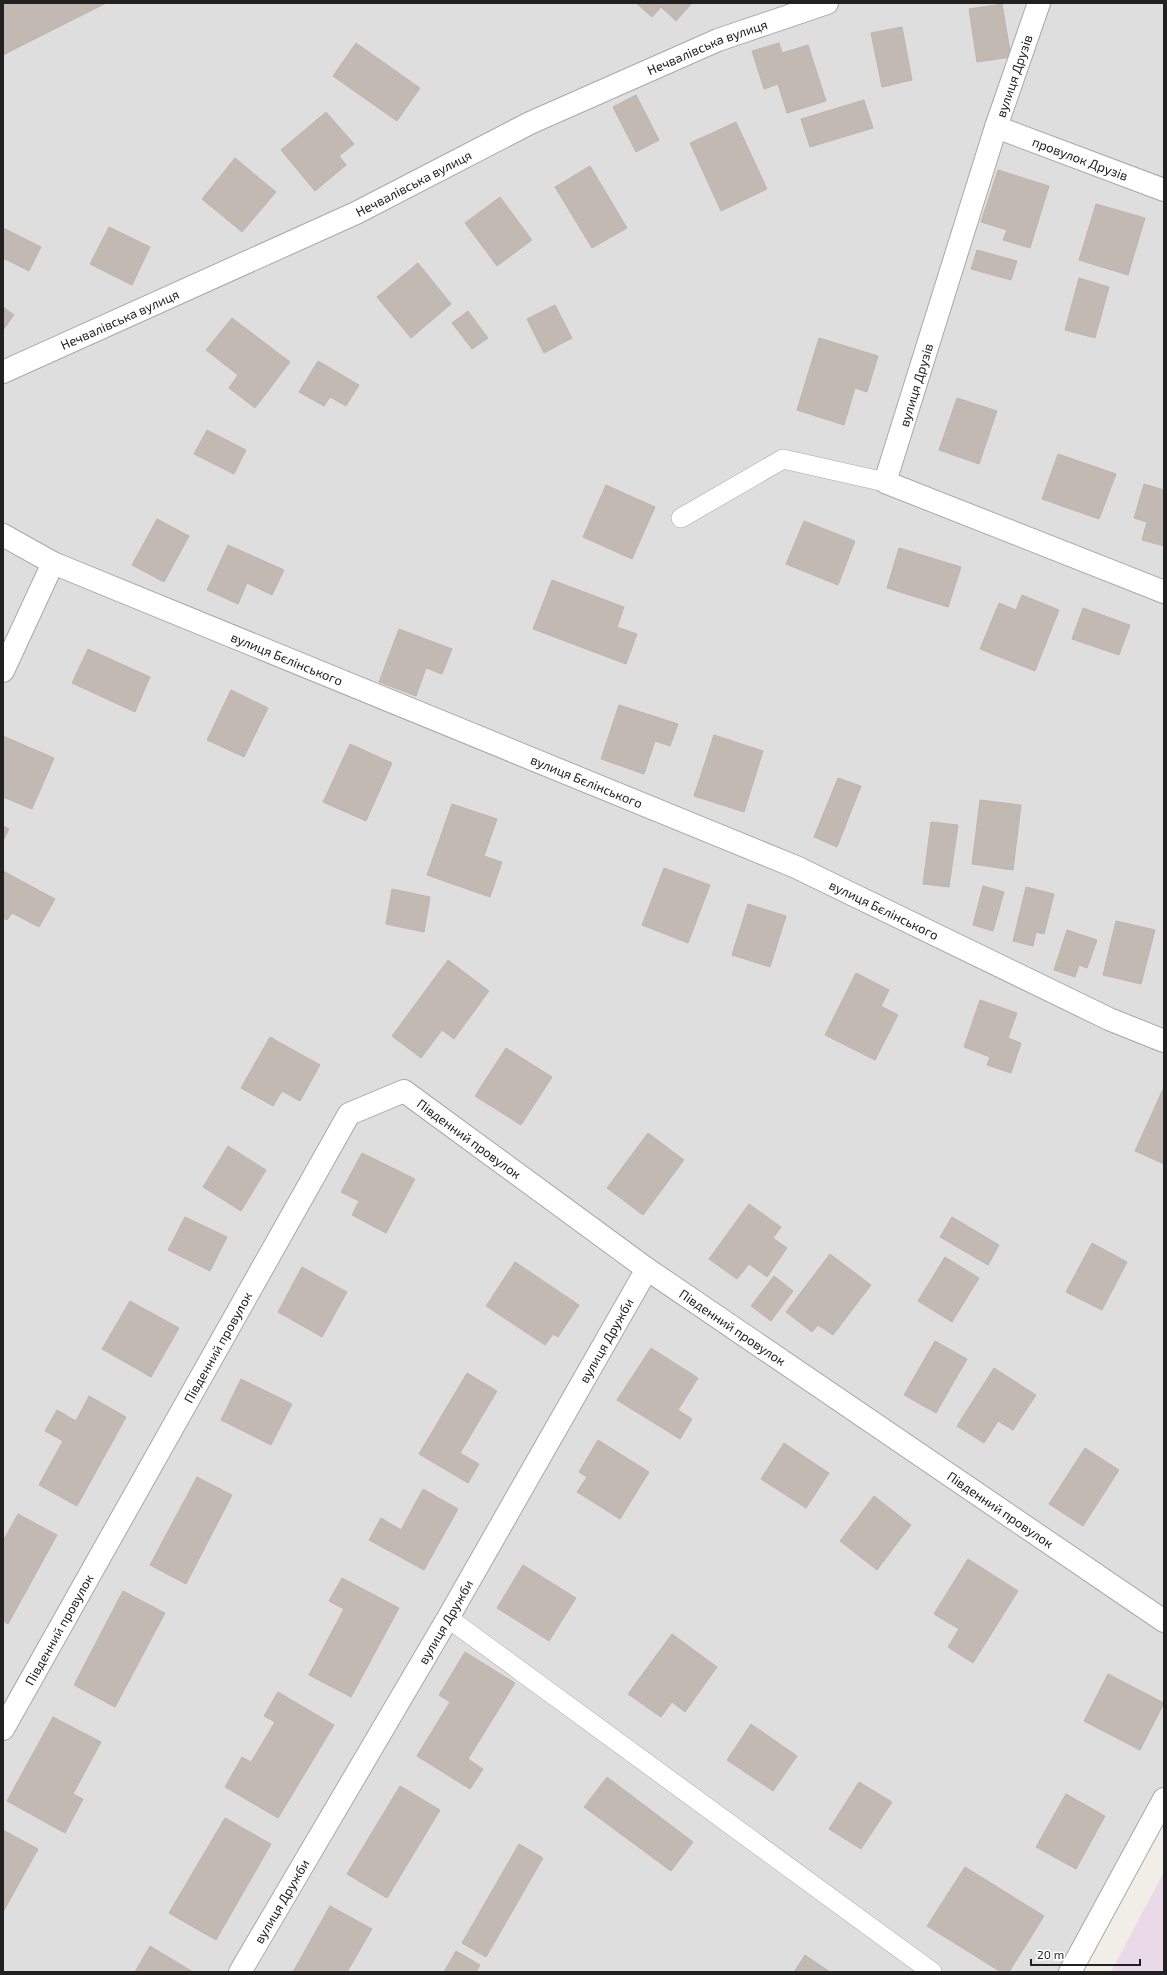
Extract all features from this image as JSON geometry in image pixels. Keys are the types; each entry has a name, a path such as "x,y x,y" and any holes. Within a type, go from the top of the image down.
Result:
{"street":[{"name":"Нечвалівська вулиця","path":"3,372 356,213 530,123 718,40 827,3"},
{"name":"вулиця Друзів","path":"886,482 996,127 1039,3"},
{"name":"провулок Друзів","path":"996,127 1164,190"},
{"path":"886,482 1164,592"},
{"name":"вулиця Бєлінського","path":"3,536 53,564 796,867 1109,1019 1164,1041"},
{"path":"3,671 53,564"},
{"name":"Південний провулок","path":"3,1729 348,1114 404,1091 647,1269 1164,1621"},
{"name":"вулиця Дружби","path":"240,1972 448,1618 647,1269"},
{"path":"1070,1972 1164,1799"}],"lane":[{"path":"681,518 783,459 886,482"},
{"path":"448,1618 932,1972"}],"shaded area":[{"path":"3,3 1164,3 1164,1804 1060,1972 3,1972"},
{"path":"1164,1872 1164,1972 1111,1972"}],"building":[{"path":"3,3 106,3 3,55"},
{"path":"636,3 692,3 676,21 661,7 652,17"},
{"path":"1002,4 1011,57 977,62 969,9"},
{"path":"902,27 912,80 882,87 871,33"},
{"path":"356,43 420,88 397,121 333,76"},
{"path":"779,43 782,53 808,45 826,101 787,113 778,84 764,89 752,51"},
{"path":"636,95 659,140 636,152 613,107"},
{"path":"864,100 873,128 810,147 801,119"},
{"path":"326,112 354,144 339,156 346,165 315,191 281,150"},
{"path":"736,122 767,189 721,211 690,143"},
{"path":"235,158 276,192 242,232 202,199"},
{"path":"590,166 627,228 592,248 555,187"},
{"path":"998,170 1049,186 1030,248 1003,240 1007,230 981,222"},
{"path":"500,197 532,240 497,266 465,223"},
{"path":"1096,204 1145,218 1128,275 1079,260"},
{"path":"109,227 150,247 132,285 90,264"},
{"path":"3,228 41,247 29,271 3,258"},
{"path":"977,250 1017,261 1011,280 971,269"},
{"path":"418,263 451,304 411,338 377,297"},
{"path":"1079,278 1109,287 1095,338 1065,330"},
{"path":"555,305 572,338 544,353 527,319"},
{"path":"3,307 14,315 3,330"},
{"path":"468,311 488,338 472,349 452,323"},
{"path":"232,318 290,362 255,408 229,388 238,375 206,350"},
{"path":"819,338 878,356 867,392 855,388 844,425 797,410"},
{"path":"318,361 359,385 346,406 330,397 324,406 299,392"},
{"path":"957,398 997,411 979,464 939,450"},
{"path":"207,430 246,450 234,474 194,454"},
{"path":"1058,454 1116,474 1099,519 1042,499"},
{"path":"1144,484 1164,490 1164,546 1142,540 1147,522 1134,518"},
{"path":"606,485 655,507 632,559 583,537"},
{"path":"157,519 189,536 164,582 132,565"},
{"path":"804,521 855,541 838,585 786,564"},
{"path":"228,545 284,570 272,595 247,583 238,604 207,590"},
{"path":"899,548 961,567 948,607 887,588"},
{"path":"552,580 624,607 617,627 637,634 626,664 533,629"},
{"path":"1022,595 1059,610 1035,671 980,649 999,603 1016,610"},
{"path":"1083,608 1130,625 1119,655 1072,639"},
{"path":"399,629 452,649 442,674 426,668 416,696 379,682"},
{"path":"88,649 150,677 135,712 72,683"},
{"path":"231,690 268,708 244,757 207,740"},
{"path":"619,705 678,724 670,746 655,741 644,774 601,759"},
{"path":"714,735 763,751 744,812 694,796"},
{"path":"3,736 54,758 32,809 3,797"},
{"path":"350,744 392,763 366,821 323,802"},
{"path":"838,778 861,786 837,847 814,837"},
{"path":"980,800 1021,805 1013,870 972,864"},
{"path":"452,804 497,819 484,856 502,862 490,897 427,875"},
{"path":"931,822 958,825 949,887 923,884"},
{"path":"3,826 9,829 3,841"},
{"path":"664,868 710,885 688,943 642,925"},
{"path":"3,871 55,899 39,927 12,913 7,920 3,918"},
{"path":"983,886 1004,892 993,931 973,925"},
{"path":"1026,887 1054,894 1044,934 1036,932 1033,946 1013,941"},
{"path":"392,889 430,897 424,932 386,924"},
{"path":"748,904 786,916 770,967 732,955"},
{"path":"1116,921 1155,930 1141,984 1103,975"},
{"path":"1067,930 1097,940 1087,968 1079,965 1075,977 1054,970"},
{"path":"448,960 489,991 454,1039 442,1030 421,1058 392,1036"},
{"path":"856,973 889,990 881,1006 898,1015 875,1060 825,1035"},
{"path":"980,1000 1017,1013 1008,1038 1021,1043 1011,1073 987,1065 990,1057 964,1047"},
{"path":"270,1037 320,1065 300,1101 282,1091 273,1106 241,1088"},
{"path":"506,1048 552,1077 521,1125 475,1096"},
{"path":"1164,1087 1164,1164 1135,1151"},
{"path":"648,1133 684,1160 643,1215 607,1188"},
{"path":"228,1146 266,1170 241,1211 203,1187"},
{"path":"362,1153 415,1179 386,1233 352,1215 359,1201 341,1192"},
{"path":"749,1204 781,1227 773,1238 787,1248 767,1277 749,1264 737,1279 709,1259"},
{"path":"185,1217 227,1237 210,1271 168,1250"},
{"path":"952,1217 999,1245 988,1265 940,1237"},
{"path":"1092,1243 1127,1262 1102,1310 1066,1292"},
{"path":"830,1254 871,1285 833,1335 818,1325 812,1332 786,1312"},
{"path":"945,1257 979,1278 952,1322 918,1301"},
{"path":"515,1262 579,1305 558,1337 553,1334 545,1345 486,1306"},
{"path":"302,1267 347,1292 322,1337 278,1312"},
{"path":"774,1276 793,1291 771,1321 751,1306"},
{"path":"130,1301 179,1328 151,1377 102,1349"},
{"path":"935,1341 967,1359 936,1413 904,1395"},
{"path":"651,1348 698,1378 678,1410 692,1419 680,1439 617,1400"},
{"path":"994,1368 1036,1395 1013,1430 998,1421 984,1443 957,1426"},
{"path":"467,1373 497,1391 460,1453 479,1464 468,1483 419,1454"},
{"path":"241,1379 292,1404 271,1445 221,1420"},
{"path":"89,1396 126,1417 77,1506 39,1485 63,1441 45,1431 57,1410 76,1421"},
{"path":"598,1440 649,1472 620,1519 577,1492 587,1477 579,1472"},
{"path":"784,1443 829,1473 806,1508 761,1479"},
{"path":"1085,1448 1119,1470 1083,1526 1049,1504"},
{"path":"197,1477 232,1495 186,1584 150,1565"},
{"path":"423,1489 458,1509 424,1570 369,1540 381,1518 401,1530"},
{"path":"874,1496 911,1525 877,1570 840,1541"},
{"path":"18,1514 57,1535 8,1624 3,1621 3,1541"},
{"path":"968,1559 1018,1591 973,1663 948,1647 959,1629 934,1614"},
{"path":"523,1565 576,1598 549,1641 497,1608"},
{"path":"342,1578 399,1608 351,1697 309,1675 344,1609 329,1601"},
{"path":"123,1591 165,1613 115,1707 74,1685"},
{"path":"672,1634 717,1667 685,1712 672,1702 661,1717 628,1694"},
{"path":"465,1652 515,1683 468,1759 483,1769 470,1789 417,1756 450,1702 439,1695"},
{"path":"1108,1674 1164,1703 1140,1750 1084,1721"},
{"path":"278,1692 334,1725 278,1818 225,1787 242,1757 251,1762 275,1722 264,1716"},
{"path":"53,1717 101,1742 73,1794 83,1799 65,1833 7,1801"},
{"path":"751,1724 797,1756 773,1791 727,1760"},
{"path":"607,1777 693,1842 671,1871 584,1807"},
{"path":"859,1782 892,1802 861,1849 829,1829"},
{"path":"400,1786 440,1810 387,1898 347,1874"},
{"path":"1066,1794 1105,1816 1076,1869 1036,1847"},
{"path":"225,1818 271,1844 216,1940 169,1913"},
{"path":"3,1830 38,1849 3,1912"},
{"path":"519,1844 543,1858 486,1957 462,1943"},
{"path":"965,1867 1044,1916 1009,1972 1001,1972 927,1926"},
{"path":"330,1906 372,1929 347,1972 293,1972"},
{"path":"150,1946 193,1972 135,1972"},
{"path":"456,1951 480,1965 476,1972 444,1972"},
{"path":"805,1955 830,1972 794,1972"}]}
